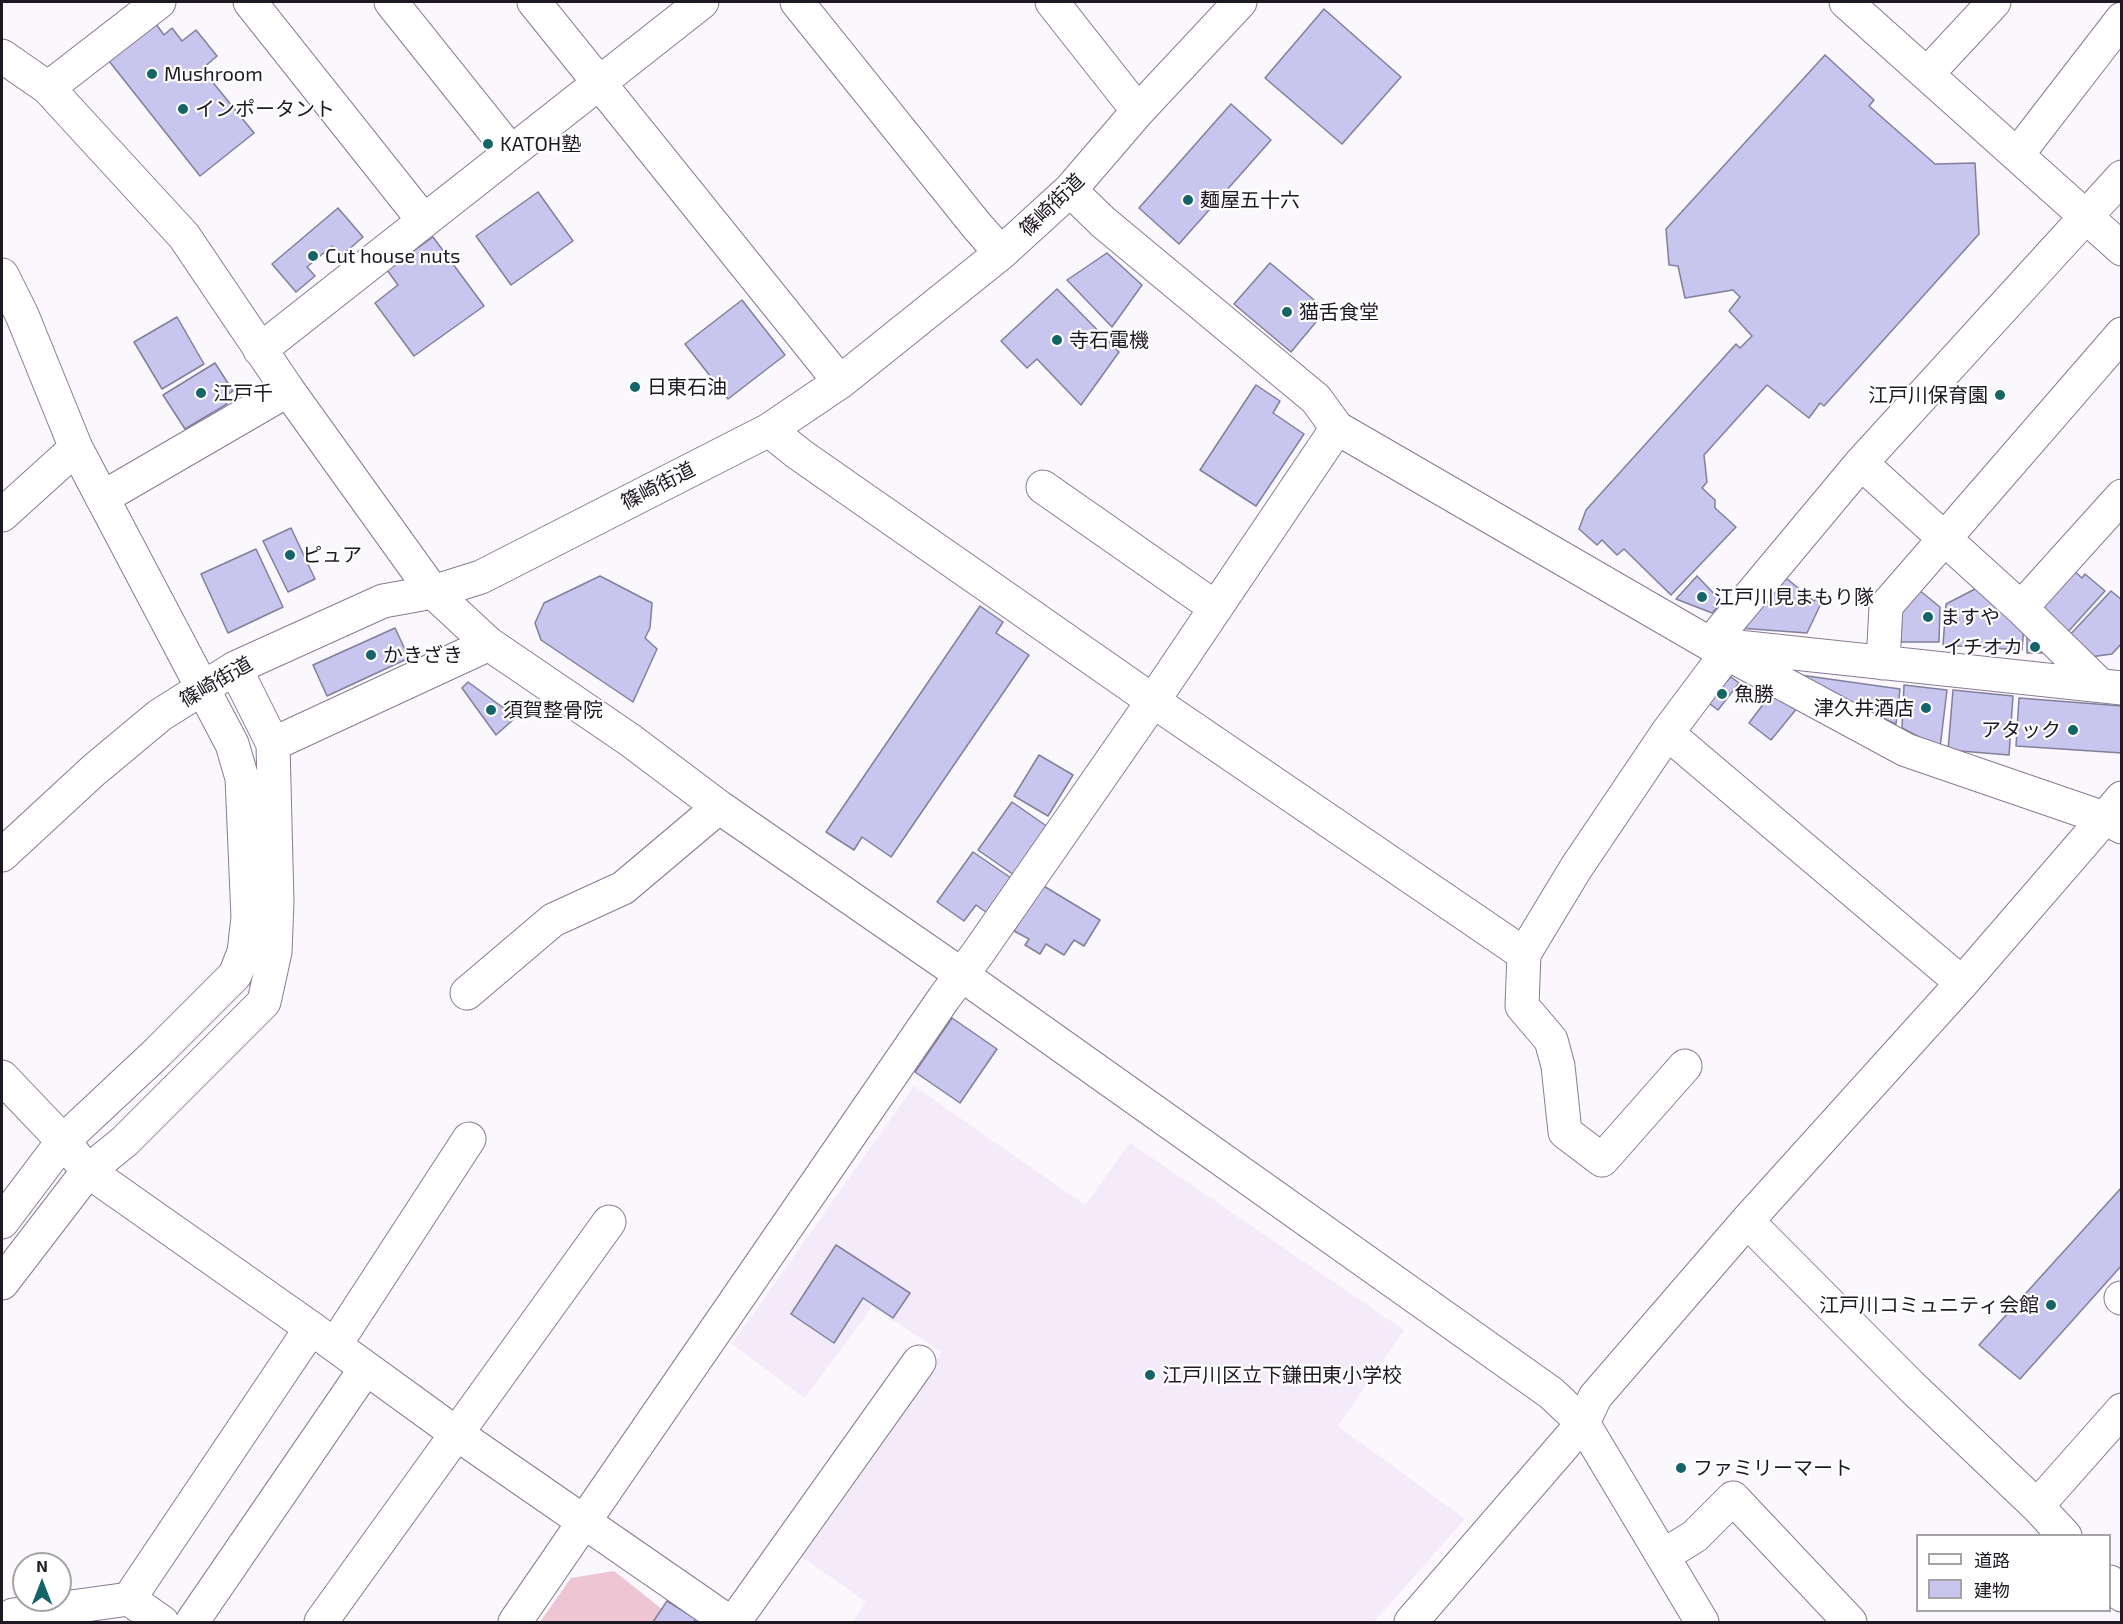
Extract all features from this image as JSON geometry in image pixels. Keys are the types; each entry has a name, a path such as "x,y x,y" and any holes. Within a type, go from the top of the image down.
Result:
{"street":[{"path":"48,88 159,2"},
{"path":"250,2 424,221"},
{"path":"391,2 511,152"},
{"path":"534,2 840,382"},
{"path":"797,2 1001,253"},
{"path":"1052,2 1138,111"},
{"name":"篠崎街道","path":"2,855 94,770 160,715 235,668 383,601 433,592 481,577 769,430 840,382 1001,253 1070,190 1138,111 1240,2"},
{"path":"1846,2 2121,249"},
{"path":"1927,74 1994,2"},
{"path":"260,350 599,83 691,5"},
{"path":"2017,155 2121,19"},
{"path":"2,56 48,88 184,236 260,350 433,592 489,644 630,740 719,807 962,975 1551,1393 1583,1424 1702,1623"},
{"path":"1685,1066 1602,1160 1565,1132 1558,1066 1551,1040 1522,1006 1524,954 1576,868 1667,734 1718,648 1861,463 2121,177"},
{"path":"1070,190 1103,222 1316,399 1337,428 1718,648 1906,750 2116,814 1748,1221 1595,1396 1583,1424 1411,1623"},
{"path":"2,275 22,315 75,448 232,744 242,778 248,918 244,952 235,975 158,1052 63,1141 2,1222"},
{"path":"1883,663 1886,606 2121,334"},
{"path":"102,498 288,390"},
{"path":"515,1623 1153,701 1337,428"},
{"path":"769,430 1153,701 1524,954"},
{"path":"2,515 75,448"},
{"path":"1861,463 2111,686"},
{"path":"1043,487 1216,608"},
{"path":"2021,608 2121,496"},
{"path":"273,744 489,644"},
{"path":"1718,648 2111,686"},
{"path":"2,1283 88,1171 125,1141 264,1002 275,952 277,902 273,744 235,668"},
{"path":"1667,734 1962,982"},
{"path":"467,993 553,920 623,888 719,807"},
{"path":"2,1077 63,1141 88,1171 724,1621 919,1362"},
{"path":"129,1599 469,1139"},
{"path":"1748,1221 1911,1386 2037,1506 2063,1534"},
{"path":"321,1623 609,1222"},
{"path":"192,1623 366,1368"},
{"path":"2037,1506 2121,1410"},
{"path":"1663,1556 1695,1536 1733,1498 1850,1623"},
{"path":"9,1613 129,1599 162,1623"}],"shaded area":[{"name":"江戸川区立下鎌田東小学校","path":"914,1086 1085,1205 1130,1143 1404,1330 1338,1426 1465,1519 1374,1622 852,1622 866,1602 801,1556 942,1352 872,1307 805,1398 732,1344"},
{"path":"614,1571 662,1609 652,1622 540,1622 571,1578"}],"building":[{"path":"1324,9 1401,77 1342,144 1265,78"},
{"path":"156,24 164,35 172,28 182,41 196,30 217,56 202,69 254,133 200,176 109,61"},
{"path":"1825,55 1874,100 1869,106 1935,164 1975,163 1979,234 1824,406 1820,403 1809,418 1767,385 1704,455 1707,482 1702,488 1715,500 1715,508 1736,527 1671,595 1624,549 1617,555 1602,540 1597,545 1579,529 1586,510 1736,344 1740,348 1752,336 1729,311 1740,297 1733,290 1685,298 1678,266 1669,265 1666,229"},
{"path":"1231,104 1271,140 1179,244 1139,208"},
{"path":"538,192 573,241 511,285 476,236"},
{"path":"338,208 363,237 340,257 332,246 307,267 315,276 296,292 272,264"},
{"path":"433,237 484,306 414,356 375,303 398,285 387,270"},
{"path":"1107,253 1142,285 1112,327 1067,280"},
{"path":"1270,263 1326,310 1291,352 1234,304"},
{"path":"1057,289 1119,352 1081,405 1037,359 1027,368 1001,341"},
{"path":"742,300 785,355 728,399 685,344"},
{"path":"177,317 204,364 162,389 134,342"},
{"path":"215,363 233,391 223,397 227,404 185,429 163,395"},
{"path":"1256,385 1280,401 1273,413 1304,434 1256,506 1200,470"},
{"path":"291,528 315,579 288,592 263,541"},
{"path":"256,549 283,607 228,633 201,574"},
{"path":"2072,569 2082,578 2085,574 2105,591 2065,635 2035,610"},
{"path":"600,576 652,603 650,628 645,638 657,649 633,702 541,640 535,623 544,603"},
{"path":"1697,576 1722,602 1712,613 1676,599"},
{"path":"1786,578 1814,601 1821,594 1825,595 1807,633 1739,628"},
{"path":"1977,588 2024,627 2022,650 1943,645 1946,604"},
{"path":"1919,590 1940,607 1939,642 1901,642 1902,603"},
{"path":"2111,591 2122,600 2122,643 2112,654 2090,657 2067,638"},
{"path":"980,606 1003,622 996,633 1029,655 891,857 862,837 854,850 826,832"},
{"path":"395,628 409,658 327,696 313,665"},
{"path":"2027,629 2048,653 2027,653"},
{"path":"1786,673 1900,689 1896,724 1784,676"},
{"path":"1719,675 1727,681 1731,677 1739,683 1718,710 1702,698"},
{"path":"468,682 516,717 496,735 462,688"},
{"path":"1904,685 1947,690 1940,748 1902,728"},
{"path":"1953,690 2013,696 2009,755 1948,750"},
{"path":"1771,694 1798,707 1771,740 1749,723"},
{"path":"2019,698 2122,706 2122,753 2016,746"},
{"path":"1039,755 1073,775 1048,816 1014,796"},
{"path":"1012,802 1048,827 1014,875 978,850"},
{"path":"973,852 1014,880 990,915 976,905 964,921 937,902"},
{"path":"1042,885 1100,920 1084,946 1074,940 1064,955 1046,944 1040,954 1025,945 1029,939 1014,931"},
{"path":"952,1018 997,1049 960,1103 915,1072"},
{"name":"江戸川コミュニティ会館","path":"2122,1187 2122,1265 2020,1379 1979,1345"},
{"path":"836,1245 910,1293 893,1318 863,1298 834,1343 791,1314"},
{"path":"667,1601 696,1619 693,1622 653,1622"}],"place":[{"name":"Mushroom","path":"152,74"},
{"name":"インポータント","path":"183,109"},
{"name":"KATOH塾","path":"488,144"},
{"name":"麺屋五十六","path":"1188,200"},
{"name":"Cut house nuts","path":"313,256"},
{"name":"猫舌食堂","path":"1287,312"},
{"name":"寺石電機","path":"1057,340"},
{"name":"日東石油","path":"635,387"},
{"name":"江戸千","path":"201,393"},
{"name":"江戸川保育園","path":"2000,395"},
{"name":"ピュア","path":"290,555"},
{"name":"江戸川見まもり隊","path":"1702,597"},
{"name":"ますや","path":"1928,617"},
{"name":"イチオカ","path":"2035,647"},
{"name":"かきざき","path":"371,655"},
{"name":"魚勝","path":"1722,694"},
{"name":"津久井酒店","path":"1926,708"},
{"name":"須賀整骨院","path":"491,710"},
{"name":"アタック","path":"2073,730"},
{"name":"江戸川コミュニティ会館","path":"2051,1305"},
{"name":"江戸川区立下鎌田東小学校","path":"1150,1375"},
{"name":"ファミリーマート","path":"1681,1468"}]}
